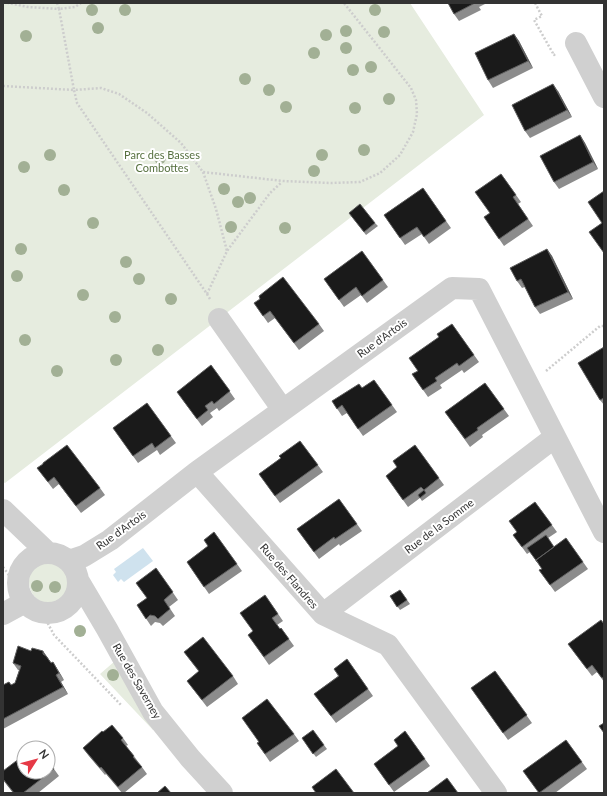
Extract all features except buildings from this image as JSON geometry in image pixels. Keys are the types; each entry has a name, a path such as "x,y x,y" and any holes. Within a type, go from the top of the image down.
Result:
{"street":[{"path":"576,43 604,97"},
{"name":"Rue d'Artois","path":"73,570 84,556 110,540 197,472 452,288 479,289 604,532"},
{"path":"219,319 283,410"},
{"name":"Rue de la Somme","path":"323,614 556,437"},
{"name":"Rue des Flandres","path":"197,472 323,614 388,645 496,793"},
{"path":"3,510 48,553"},
{"path":"48,553 59,555 73,570 78,590 68,606 51,613 41,612 32,608 22,596 18,583 19,577 25,565 35,556 48,553"},
{"name":"Rue des Saverney","path":"73,570 153,712 190,758 222,793"},
{"path":"3,614 22,596"}],"path":[{"path":"8,3 28,7 59,9 75,7 81,3"},
{"path":"57,3 77,104 208,294 219,319"},
{"path":"203,172 283,181 331,183 360,182 380,174 400,155 413,132 417,114 416,100 411,88 344,3"},
{"path":"535,3 542,16 534,20 554,55 576,43"},
{"path":"3,86 74,90 101,88 119,94 147,113 181,143 203,172 216,209 227,252"},
{"path":"208,294 227,252 270,193 283,181"},
{"path":"528,385 600,326 604,326"},
{"path":"3,566 22,596"}],"green space":[{"name":"Parc des Basses Combottes","path":"3,3 410,3 484,115 5,483 3,482"},
{"path":"51,560 63,564 69,570 73,582 69,594 63,600 51,604 39,600 33,594 29,582 33,570 39,564"},
{"path":"115,661 156,726 153,730 100,674"}],"water":[{"path":"143,548 153,561 124,582 121,579 118,582 113,575 116,572 114,569"}]}
